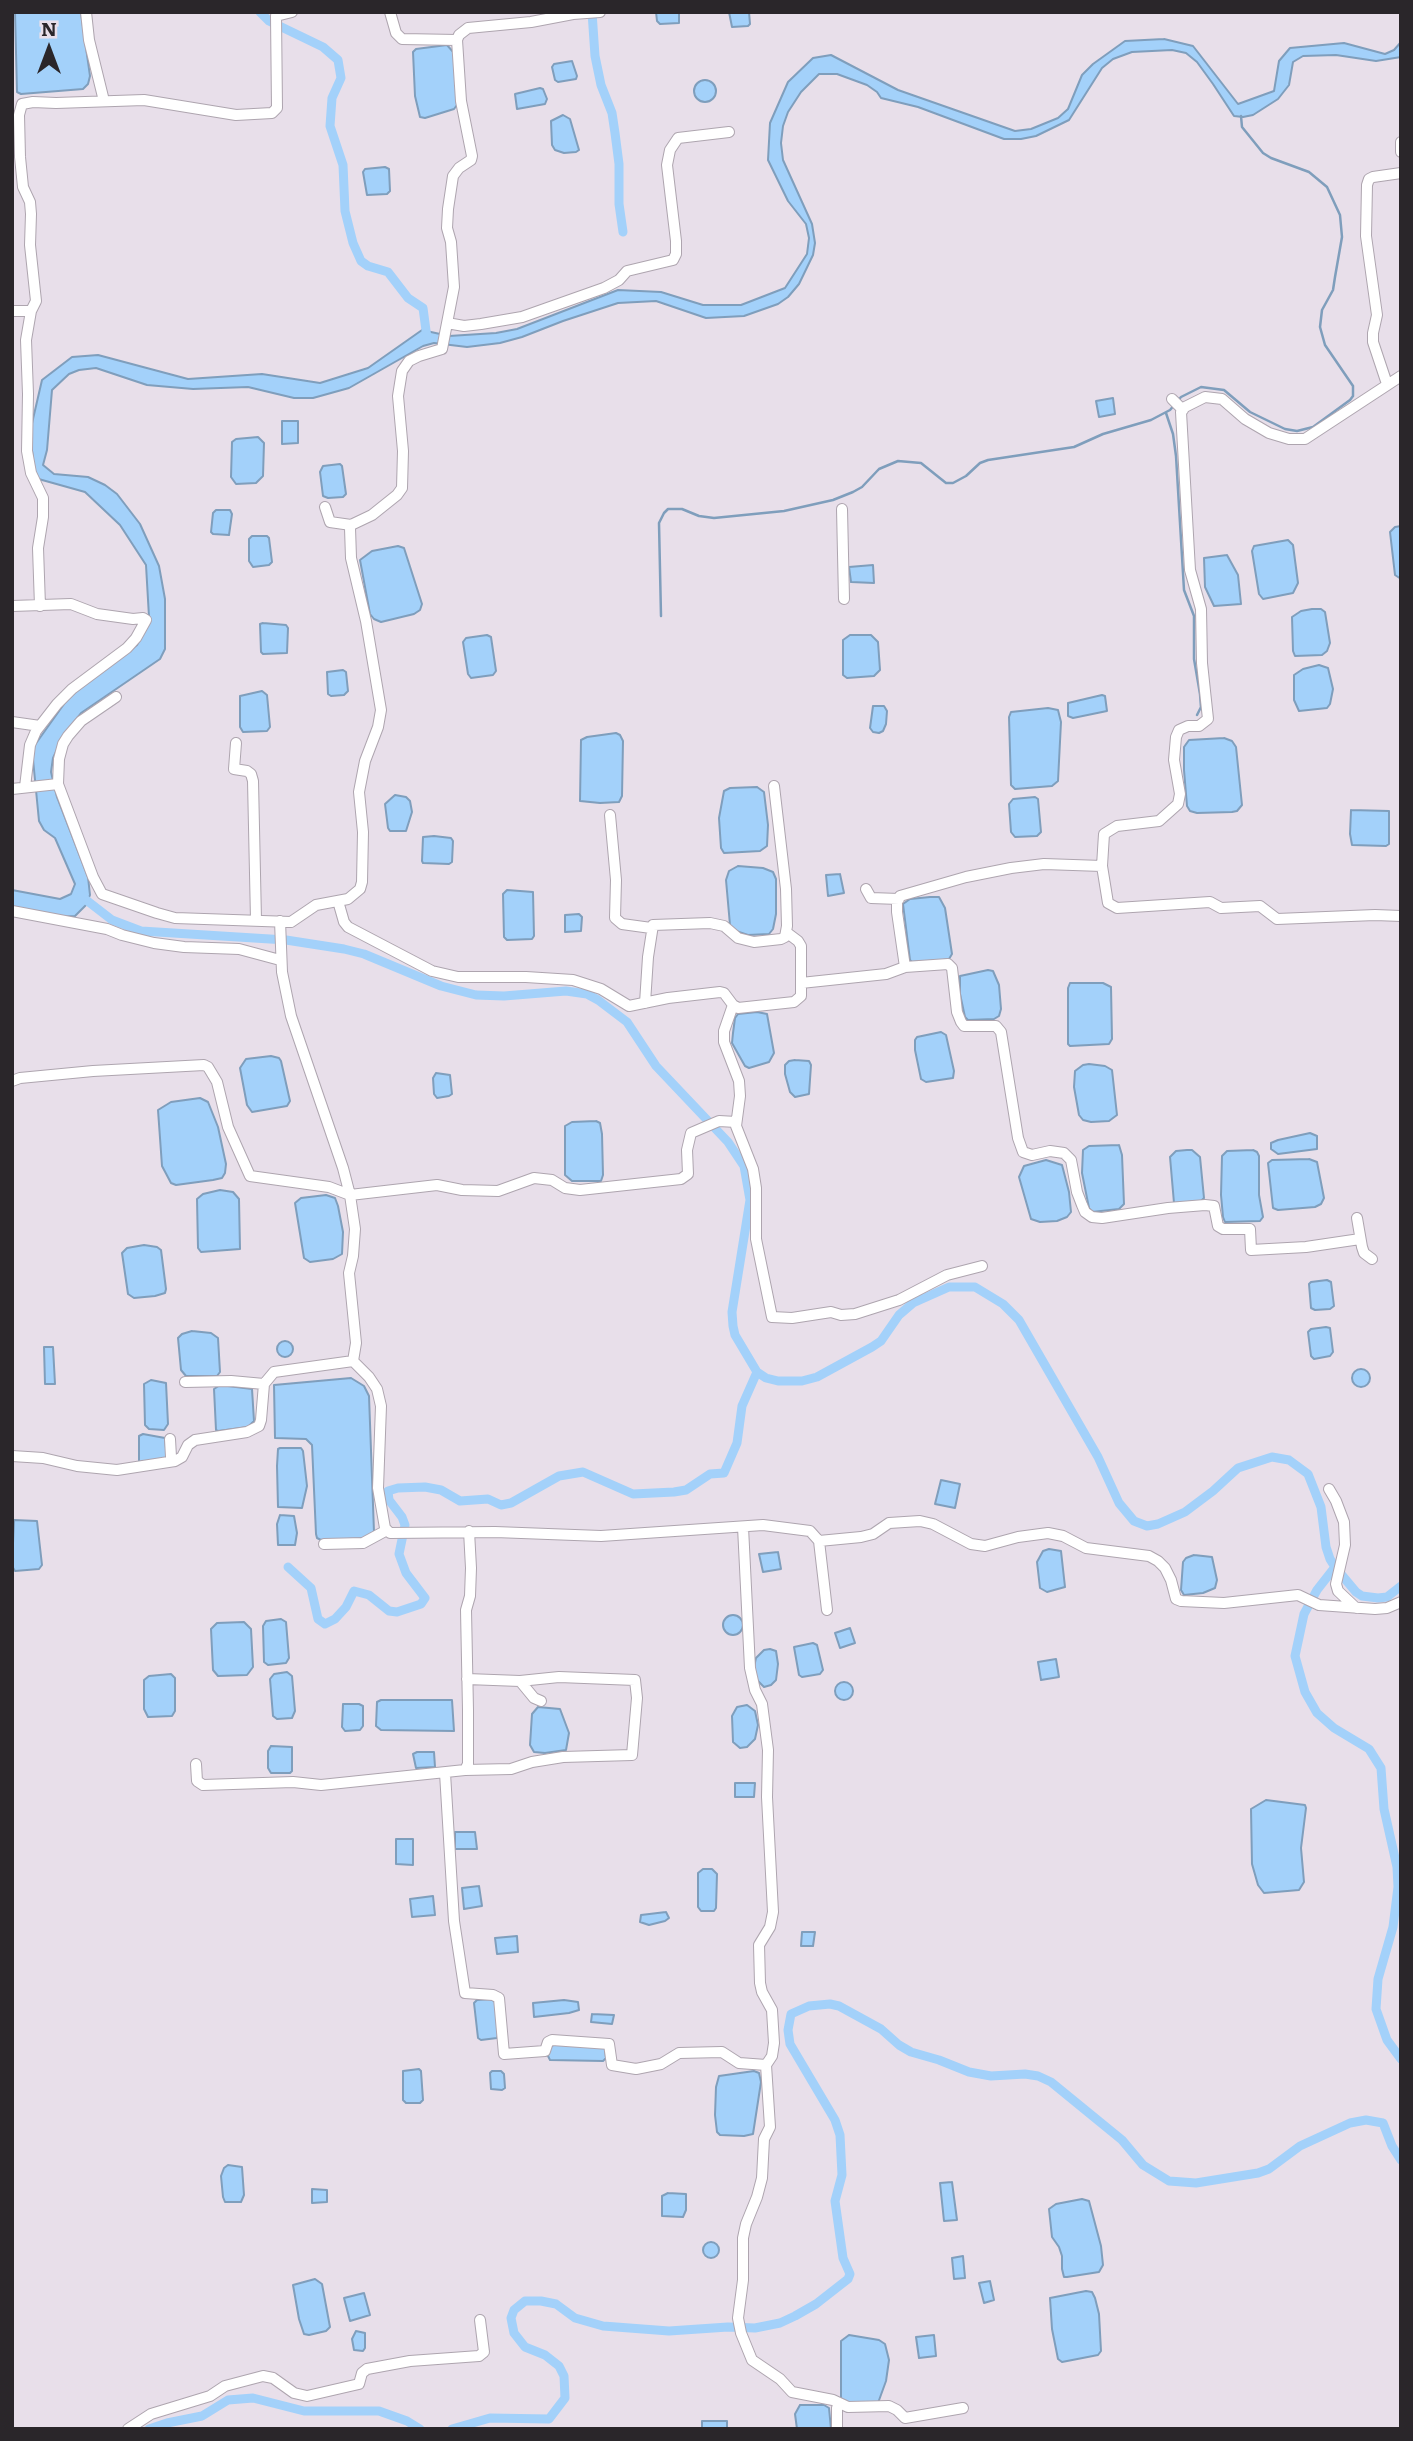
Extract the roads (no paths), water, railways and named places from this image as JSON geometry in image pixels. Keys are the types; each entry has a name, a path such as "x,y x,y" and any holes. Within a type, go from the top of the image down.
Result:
{"street":[{"path":"86,12 89,40 104,101"},
{"path":"40,606 38,548 43,498 31,473 27,451 26,340 31,311 36,301 36,287 31,255 30,206 23,187 21,167 19,110 25,102 153,100 236,115 272,113 277,108 276,16 292,12"},
{"path":"390,12 396,33 402,39 457,40"},
{"path":"325,507 330,522 351,525 372,514 397,495 402,488 399,382 402,371 409,361 442,349 454,287 447,209 453,176 472,156 461,101 457,40 468,28 600,12"},
{"path":"447,326 522,317 604,288 619,280 627,271 673,260 676,241 667,165 670,150 678,138 729,132"},
{"path":"1401,142 1401,152"},
{"path":"1387,384 1373,342 1377,316 1366,236 1367,185 1373,177 1401,173"},
{"path":"12,312 31,311"},
{"path":"1401,376 1305,439 1289,439 1269,433 1245,419 1222,399 1205,397 1178,405 1190,570 1200,609 1208,719 1199,726 1188,726 1179,730 1176,737 1174,760 1180,794 1178,804 1159,821 1117,826 1104,834 1102,866 1108,903 1117,908 1210,902 1221,908 1260,906 1277,919 1401,916"},
{"path":"842,509 844,599"},
{"path":"116,696 80,721 68,736 63,744 55,784 102,894 175,918 280,923 291,922 316,905 348,899 360,889 362,882 363,832 359,792 365,761 378,727 381,710 366,621 348,542 351,525"},
{"path":"12,606 71,604 97,614 146,620 127,648 72,690 40,726 30,745 27,787"},
{"path":"12,722 40,726"},
{"path":"236,743 234,769 247,771 253,781 256,920"},
{"path":"12,789 55,784"},
{"path":"610,814 616,880 615,918 622,924 651,928 659,924 710,923 724,926 738,938 754,942 781,939 786,932 786,890 774,786"},
{"path":"866,889 871,898 899,899 908,893 1011,868 1044,864 1102,866"},
{"path":"899,899 897,912 905,967"},
{"path":"338,901 348,927 432,971 458,977 573,980 601,989 629,1006 720,992 738,1008 794,1002 801,996 801,946 798,940 786,932"},
{"path":"12,911 107,929 153,943 239,949 281,960"},
{"path":"280,923 279,947 291,1016 350,1195 355,1229 349,1273 356,1343 353,1361"},
{"path":"645,1003 651,928"},
{"path":"801,983 886,974 905,967 948,964 952,968 957,1012 964,1026 996,1026 1002,1032 1018,1138 1023,1152 1032,1155 1050,1151 1064,1153 1071,1160 1077,1192 1085,1212 1092,1217 1205,1205 1214,1206 1218,1226 1223,1229 1251,1229 1251,1250 1306,1247 1360,1239"},
{"path":"733,1005 724,1031 724,1042 739,1080 737,1133 753,1169 756,1188 755,1239 772,1317 792,1318 831,1312 841,1315 855,1314 892,1303 947,1275 982,1266"},
{"path":"12,1081 93,1070 204,1065 217,1082 228,1127 250,1176 329,1187 350,1195 437,1185 461,1190 498,1191 527,1180 541,1178 552,1180 565,1188 580,1190 681,1180 688,1174 687,1150 691,1133 719,1121 736,1122"},
{"path":"1357,1219 1364,1253 1372,1259"},
{"path":"12,1457 43,1458 77,1466 117,1470 175,1461 182,1458 188,1445 195,1440 247,1432 259,1426 264,1384 274,1372 353,1361"},
{"path":"353,1361 377,1389 381,1406 378,1488 385,1528 390,1533 468,1531 601,1536 763,1525 810,1531 818,1541 827,1610"},
{"path":"186,1382 231,1381 264,1384"},
{"path":"170,1439 171,1457 175,1461"},
{"path":"1329,1489 1344,1522 1345,1545 1337,1572 1338,1591 1356,1608"},
{"path":"818,1541 869,1535 884,1524 920,1521 933,1524 963,1542 985,1546 1018,1537 1048,1533 1063,1536 1086,1548 1140,1555 1158,1561 1171,1580 1176,1599 1181,1601 1224,1603 1298,1595 1316,1604 1356,1608 1387,1608 1401,1602"},
{"path":"743,1527 750,1668 755,1690 762,1704 768,1751 767,1797 773,1912 770,1927 760,1945 760,1970 762,1992 772,2010 774,2043 772,2056 766,2065 770,2127 764,2140 762,2178 743,2238 743,2280 738,2318 741,2333 752,2360 780,2379 792,2392 848,2407 889,2406 905,2418 963,2408"},
{"path":"324,1544 363,1543 387,1530"},
{"path":"465,1770 468,1764 466,1610 470,1596 471,1567 468,1531"},
{"path":"196,1764 197,1781 202,1784 293,1782 321,1785 465,1770 511,1769 563,1757 632,1755 637,1698 635,1680 559,1677 520,1681 467,1679"},
{"path":"520,1681 534,1698 541,1701"},
{"path":"445,1773 454,1921 465,1993 499,1998 504,2054 545,2051 548,2042 552,2040 608,2044 612,2066 636,2069 661,2064 679,2053 722,2052 739,2063 766,2065"},
{"path":"128,2429 151,2414 210,2396 225,2386 263,2375 273,2378 294,2393 307,2396 359,2384 367,2369 410,2361 479,2356 484,2352 480,2320"},
{"path":"837,2429 839,2403"}],"water":[{"path":"15,12 81,12 90,76 83,89 21,94 17,92"},
{"path":"656,12 679,12 679,23 660,24"},
{"path":"729,12 749,12 750,24 732,27"},
{"path":"1164,39 1193,46 1238,104 1274,91 1279,61 1290,48 1344,43 1385,54 1394,50 1401,42 1401,57 1376,61 1336,55 1303,56 1293,62 1289,85 1278,99 1253,115 1243,117 1234,116 1197,62 1186,53 1172,50 1132,52 1113,59 1102,68 1069,120 1036,136 1021,139 1004,139 918,107 881,98 867,85 837,74 819,74 801,92 788,112 783,126 783,160 812,224 815,243 813,255 799,284 778,304 744,316 706,318 656,301 618,303 500,343 467,347 434,343 423,346 349,388 313,398 294,398 248,387 193,389 147,385 96,368 69,374 52,390 47,450 43,465 54,474 88,477 105,485 117,494 140,524 159,566 165,599 165,649 160,659 81,713 65,733 53,758 51,772 57,797 88,877 90,895 86,905 75,916 58,917 12,910 12,890 60,899 71,894 75,884 55,838 44,830 39,821 32,749 69,697 137,645 149,617 146,565 120,525 85,492 35,478 30,432 42,380 72,357 98,355 188,379 262,374 320,383 368,368 422,330 449,336 517,329 618,290 661,292 703,305 741,305 785,288 807,254 809,238 806,224 788,201 768,160 770,123 788,82 813,58 831,55 898,90 1015,131 1031,129 1058,118 1068,109 1082,75 1125,41"},
{"path":"447,45 454,53 457,105 454,109 425,118 420,117 415,96 413,52 416,49"},
{"path":"572,61 576,79 558,82 555,80 552,67 554,64"},
{"path":"705,80 713,83 716,91 713,99 705,102 697,99 694,91 697,83"},
{"path":"540,88 547,99 545,104 517,109 515,94"},
{"path":"563,115 570,119 579,150 576,152 564,153 555,150 552,145 551,121"},
{"path":"365,169 389,169 390,191 387,194 367,195 363,172"},
{"path":"1113,398 1115,414 1099,417 1096,401"},
{"path":"282,421 298,421 298,443 282,444"},
{"path":"258,437 264,443 263,476 256,483 236,484 231,477 232,442 236,439"},
{"path":"340,464 346,494 343,497 323,496 320,472 323,466"},
{"path":"216,510 230,510 232,514 229,535 211,532 213,513"},
{"path":"1401,526 1401,579 1395,575 1390,532"},
{"path":"252,536 269,538 272,562 269,565 253,567 249,561 249,539"},
{"path":"1288,540 1293,545 1298,583 1293,593 1263,599 1259,594 1252,551 1254,546"},
{"path":"398,546 404,548 422,604 420,610 414,614 381,622 370,614 360,560 372,551"},
{"path":"1227,555 1238,575 1241,604 1214,606 1205,587 1204,558"},
{"path":"873,565 874,583 851,582 849,567"},
{"path":"1312,609 1325,612 1330,643 1322,655 1295,656 1292,617 1301,611"},
{"path":"260,624 286,625 287,653 261,652"},
{"path":"487,635 491,637 496,671 493,675 471,678 463,642 466,638"},
{"path":"850,635 871,635 878,642 880,670 874,676 847,678 843,675 843,640"},
{"path":"1319,665 1328,668 1333,689 1330,704 1327,708 1299,711 1294,700 1294,675 1303,669"},
{"path":"327,672 346,672 348,691 344,695 331,696 328,694"},
{"path":"262,691 267,695 270,727 267,731 243,732 240,727 240,696"},
{"path":"1105,696 1107,711 1073,718 1068,716 1068,703"},
{"path":"873,706 884,706 887,711 886,724 879,733 870,728"},
{"path":"1048,708 1058,710 1061,722 1058,781 1052,786 1015,789 1011,785 1011,712"},
{"path":"616,733 623,741 622,796 619,802 580,801 581,740"},
{"path":"1224,738 1232,741 1236,747 1242,805 1232,812 1190,811 1187,806 1184,747 1189,740"},
{"path":"757,787 764,792 768,825 767,846 760,851 724,853 721,848 719,818 724,791 730,788"},
{"path":"395,795 406,797 410,801 412,812 406,831 390,831 388,828 385,804"},
{"path":"1013,799 1038,799 1041,832 1037,836 1015,837 1011,832 1009,804"},
{"path":"1351,810 1389,811 1389,844 1352,845"},
{"path":"423,837 451,838 453,841 452,862 449,864 423,863"},
{"path":"738,866 763,868 773,872 776,879 776,914 773,929 769,934 748,935 733,930 730,925 726,880 729,871"},
{"path":"840,874 844,893 828,896 826,875"},
{"path":"507,890 533,892 532,939 507,940 504,937 503,894"},
{"path":"939,897 945,908 952,954 949,959 912,962 903,904 910,899"},
{"path":"579,914 582,917 581,931 565,932 565,915"},
{"path":"993,971 999,985 999,1016 994,1019 968,1020 960,994 960,976"},
{"path":"1070,983 1103,983 1111,987 1112,1039 1109,1044 1068,1044"},
{"path":"738,1014 767,1014 774,1053 769,1062 749,1068 745,1066 732,1043 735,1018"},
{"path":"941,1032 946,1035 954,1071 953,1078 926,1082 921,1079 915,1040 917,1037"},
{"path":"271,1056 281,1061 290,1101 287,1106 252,1112 247,1105 240,1068 246,1059"},
{"path":"795,1060 809,1061 811,1065 809,1094 795,1097 790,1092 785,1065"},
{"path":"1089,1064 1105,1066 1112,1070 1117,1115 1109,1121 1091,1122 1083,1120 1079,1115 1074,1087 1075,1071"},
{"path":"436,1073 450,1075 452,1094 449,1096 437,1098 434,1094 433,1078"},
{"path":"200,1098 208,1102 218,1127 226,1164 225,1173 222,1178 176,1185 171,1183 162,1166 158,1110 171,1102"},
{"path":"572,1122 600,1123 602,1134 601,1181 572,1181 565,1175 565,1126"},
{"path":"1310,1133 1317,1136 1317,1149 1278,1154 1271,1149 1271,1143 1278,1140"},
{"path":"1119,1145 1122,1155 1124,1204 1119,1209 1092,1212 1082,1173 1083,1150 1089,1146"},
{"path":"1192,1150 1200,1157 1204,1198 1201,1201 1174,1203 1170,1157 1176,1151"},
{"path":"1253,1150 1259,1156 1259,1195 1263,1217 1260,1221 1225,1222 1221,1195 1222,1156 1227,1151"},
{"path":"1309,1159 1317,1162 1324,1198 1321,1204 1315,1207 1278,1210 1273,1208 1268,1163 1272,1160"},
{"path":"1046,1160 1062,1165 1071,1212 1057,1221 1040,1222 1031,1219 1019,1177 1024,1166"},
{"path":"220,1190 233,1192 239,1199 240,1249 201,1252 198,1248 197,1199 203,1194"},
{"path":"326,1195 335,1198 338,1206 343,1232 342,1254 333,1259 310,1262 304,1258 295,1203 301,1198"},
{"path":"144,1245 161,1250 166,1289 165,1293 155,1296 134,1298 128,1294 122,1253 127,1248"},
{"path":"1327,1280 1331,1282 1334,1306 1330,1309 1315,1310 1311,1308 1309,1284"},
{"path":"1330,1328 1333,1352 1330,1356 1314,1359 1311,1356 1308,1332"},
{"path":"192,1331 211,1333 218,1338 220,1372 217,1376 186,1376 181,1370 178,1338"},
{"path":"282,1341 288,1341 293,1349 291,1355 282,1357 277,1352 277,1346"},
{"path":"44,1347 53,1347 55,1384 45,1384"},
{"path":"1361,1369 1367,1372 1370,1378 1367,1384 1361,1387 1355,1384 1352,1378 1355,1372"},
{"path":"351,1378 364,1386 369,1396 374,1532 371,1538 321,1540 316,1534 312,1445 306,1439 275,1438 274,1385"},
{"path":"151,1380 166,1383 168,1424 164,1430 149,1429 145,1425 144,1384"},
{"path":"220,1385 252,1389 254,1421 248,1427 216,1430 214,1389"},
{"path":"143,1434 165,1438 167,1459 139,1462 139,1436"},
{"path":"280,1448 301,1448 303,1451 307,1486 302,1508 278,1507 277,1466"},
{"path":"941,1480 960,1484 955,1508 935,1504"},
{"path":"280,1515 294,1516 297,1533 295,1545 278,1545 277,1524"},
{"path":"14,1520 37,1521 42,1565 39,1569 15,1571 12,1566"},
{"path":"1043,1551 1061,1551 1065,1587 1047,1592 1040,1588 1037,1562"},
{"path":"778,1552 781,1569 763,1572 759,1554"},
{"path":"1194,1555 1212,1557 1217,1580 1215,1588 1203,1593 1184,1595 1181,1590 1183,1562"},
{"path":"733,1615 740,1618 743,1625 740,1632 733,1635 726,1632 723,1625 726,1618"},
{"path":"281,1619 286,1622 289,1658 286,1663 268,1665 264,1662 263,1626 266,1621"},
{"path":"244,1622 251,1629 253,1667 247,1675 218,1676 213,1670 211,1629 217,1623"},
{"path":"850,1628 855,1643 840,1648 835,1633"},
{"path":"813,1643 817,1645 823,1670 820,1674 802,1677 799,1675 794,1647"},
{"path":"764,1650 776,1651 776,1680 764,1687 757,1680 754,1667 756,1658"},
{"path":"1056,1659 1059,1677 1041,1680 1038,1662"},
{"path":"287,1672 292,1676 295,1711 292,1718 277,1719 273,1716 270,1679 274,1674"},
{"path":"171,1674 175,1678 175,1711 172,1716 148,1717 144,1709 144,1680 149,1676"},
{"path":"844,1682 850,1685 853,1691 850,1697 844,1700 838,1697 835,1691 838,1685"},
{"path":"452,1700 454,1731 381,1730 376,1726 377,1702"},
{"path":"343,1704 363,1706 363,1726 360,1730 345,1731 342,1727"},
{"path":"747,1705 755,1711 758,1725 755,1739 747,1747 740,1748 733,1742 732,1716 737,1707"},
{"path":"538,1707 560,1709 569,1733 566,1750 534,1752 530,1745 532,1714"},
{"path":"271,1746 292,1747 290,1773 271,1773 268,1768 268,1751"},
{"path":"434,1752 435,1767 416,1768 413,1754"},
{"path":"735,1783 755,1783 754,1797 735,1797"},
{"path":"1266,1800 1305,1805 1301,1848 1304,1882 1299,1890 1264,1893 1258,1885 1252,1864 1251,1809"},
{"path":"455,1832 475,1832 477,1849 455,1849"},
{"path":"396,1839 413,1839 413,1865 396,1864"},
{"path":"703,1869 712,1869 717,1874 714,1911 701,1911 698,1907 698,1873"},
{"path":"479,1886 482,1906 464,1909 462,1888"},
{"path":"433,1896 435,1915 412,1917 410,1899"},
{"path":"666,1912 669,1918 665,1921 649,1925 640,1922 641,1915"},
{"path":"802,1932 815,1932 813,1946 801,1946"},
{"path":"517,1936 518,1952 497,1954 495,1938"},
{"path":"491,1999 495,2002 498,2035 497,2038 481,2040 478,2038 474,2003 477,2000"},
{"path":"564,2000 578,2002 579,2010 534,2017 533,2003"},
{"path":"592,2014 614,2015 612,2024 591,2022"},
{"path":"556,2044 605,2048 606,2058 603,2061 550,2060 547,2054 551,2046"},
{"path":"419,2069 423,2100 420,2103 406,2103 403,2100 403,2071"},
{"path":"492,2071 501,2071 504,2074 505,2088 502,2090 491,2089"},
{"path":"754,2071 759,2073 761,2082 753,2134 720,2135 717,2132 715,2115 719,2076"},
{"path":"228,2165 242,2167 244,2195 241,2202 225,2202 223,2197 221,2176"},
{"path":"952,2182 957,2220 944,2221 940,2183"},
{"path":"312,2189 327,2190 327,2202 312,2203"},
{"path":"668,2193 686,2194 683,2217 662,2216 662,2196"},
{"path":"1082,2199 1089,2201 1101,2246 1103,2265 1099,2272 1064,2277 1062,2256 1052,2237 1049,2209 1056,2204"},
{"path":"711,2242 719,2250 711,2258 703,2250"},
{"path":"963,2256 965,2278 954,2279 952,2258"},
{"path":"315,2279 322,2284 330,2327 326,2331 309,2335 304,2334 299,2319 293,2285"},
{"path":"990,2281 994,2300 984,2303 979,2283"},
{"path":"1092,2292 1099,2314 1101,2351 1098,2355 1062,2362 1058,2359 1052,2329 1050,2298"},
{"path":"364,2293 370,2315 350,2321 344,2298"},
{"path":"356,2331 365,2333 363,2351 354,2350 352,2339"},
{"path":"849,2335 879,2340 885,2344 889,2360 886,2381 878,2403 843,2402 841,2398 841,2341"},
{"path":"934,2335 936,2356 919,2358 916,2337"},
{"path":"800,2405 824,2405 829,2408 831,2429 797,2429 795,2414"},
{"path":"702,2421 727,2421 727,2429 702,2429"}],"waterway":[{"path":"260,12 269,21 323,47 338,60 341,78 332,98 330,126 343,165 345,211 353,243 361,261 388,272 408,298 423,308 427,338"},
{"path":"592,12 595,56 601,85 612,113 615,133 623,232"},
{"path":"661,616 659,523 668,509 682,509 699,516 714,518 784,511 833,500 853,492 862,487 879,469 898,461 921,463 946,483 953,483 988,460 1074,447 1103,434 1151,420 1170,410 1181,397 1201,387 1224,390 1250,412 1285,429 1297,431 1313,427 1350,400 1353,386 1325,345 1320,327 1322,310 1333,290 1342,237 1340,215 1327,187 1309,172 1263,153 1242,127 1241,116"},
{"path":"1166,413 1176,456 1184,590 1194,616 1194,659 1201,707 1197,715"},
{"path":"81,896 112,920 141,931 286,940 344,949 364,954 441,986 476,995 504,996 566,991 587,994 627,1022 656,1066 728,1142 744,1166 750,1200 732,1312 735,1335 757,1372 778,1381 802,1381 817,1377 881,1341 899,1315 913,1303 949,1287 975,1287 1003,1304 1019,1320 1098,1457 1119,1503 1134,1521 1147,1526 1158,1524 1185,1512 1238,1468 1272,1457 1289,1460 1308,1474 1321,1507 1330,1559 1356,1592 1362,1596 1387,1597 1401,1586"},
{"path":"288,1567 311,1588 318,1619 325,1624 335,1619 346,1607 354,1591 369,1595 389,1611 397,1612 421,1604 425,1598 406,1573 399,1554 405,1525 389,1500 388,1491 425,1487 441,1490 460,1501 488,1499 501,1505 511,1503 559,1476 583,1472 633,1494 686,1490 710,1474 724,1473 737,1443 742,1406 757,1372"},
{"path":"1335,1567 1317,1590 1304,1614 1295,1656 1305,1692 1317,1713 1334,1728 1369,1749 1381,1768 1384,1809 1397,1867 1398,1887 1393,1927 1378,1979 1376,2009 1387,2040 1401,2059"},
{"path":"452,2429 490,2418 549,2419 565,2398 564,2376 559,2366 545,2355 525,2347 514,2333 511,2318 514,2310 525,2301 556,2304 575,2318 603,2326 669,2331 755,2328 780,2323 795,2316 816,2304 848,2279 850,2274 843,2258 835,2201 842,2175 840,2135 835,2120 790,2044 788,2030 791,2014 809,2006 839,2006 881,2029 911,2052 969,2072 991,2076 1025,2074 1051,2082 1122,2140 1143,2165 1169,2181 1196,2183 1258,2173 1269,2169 1300,2146 1350,2123 1366,2120 1383,2123 1401,2160"},
{"path":"149,2429 202,2416 228,2400 253,2398 304,2411 379,2411 420,2429"}]}
